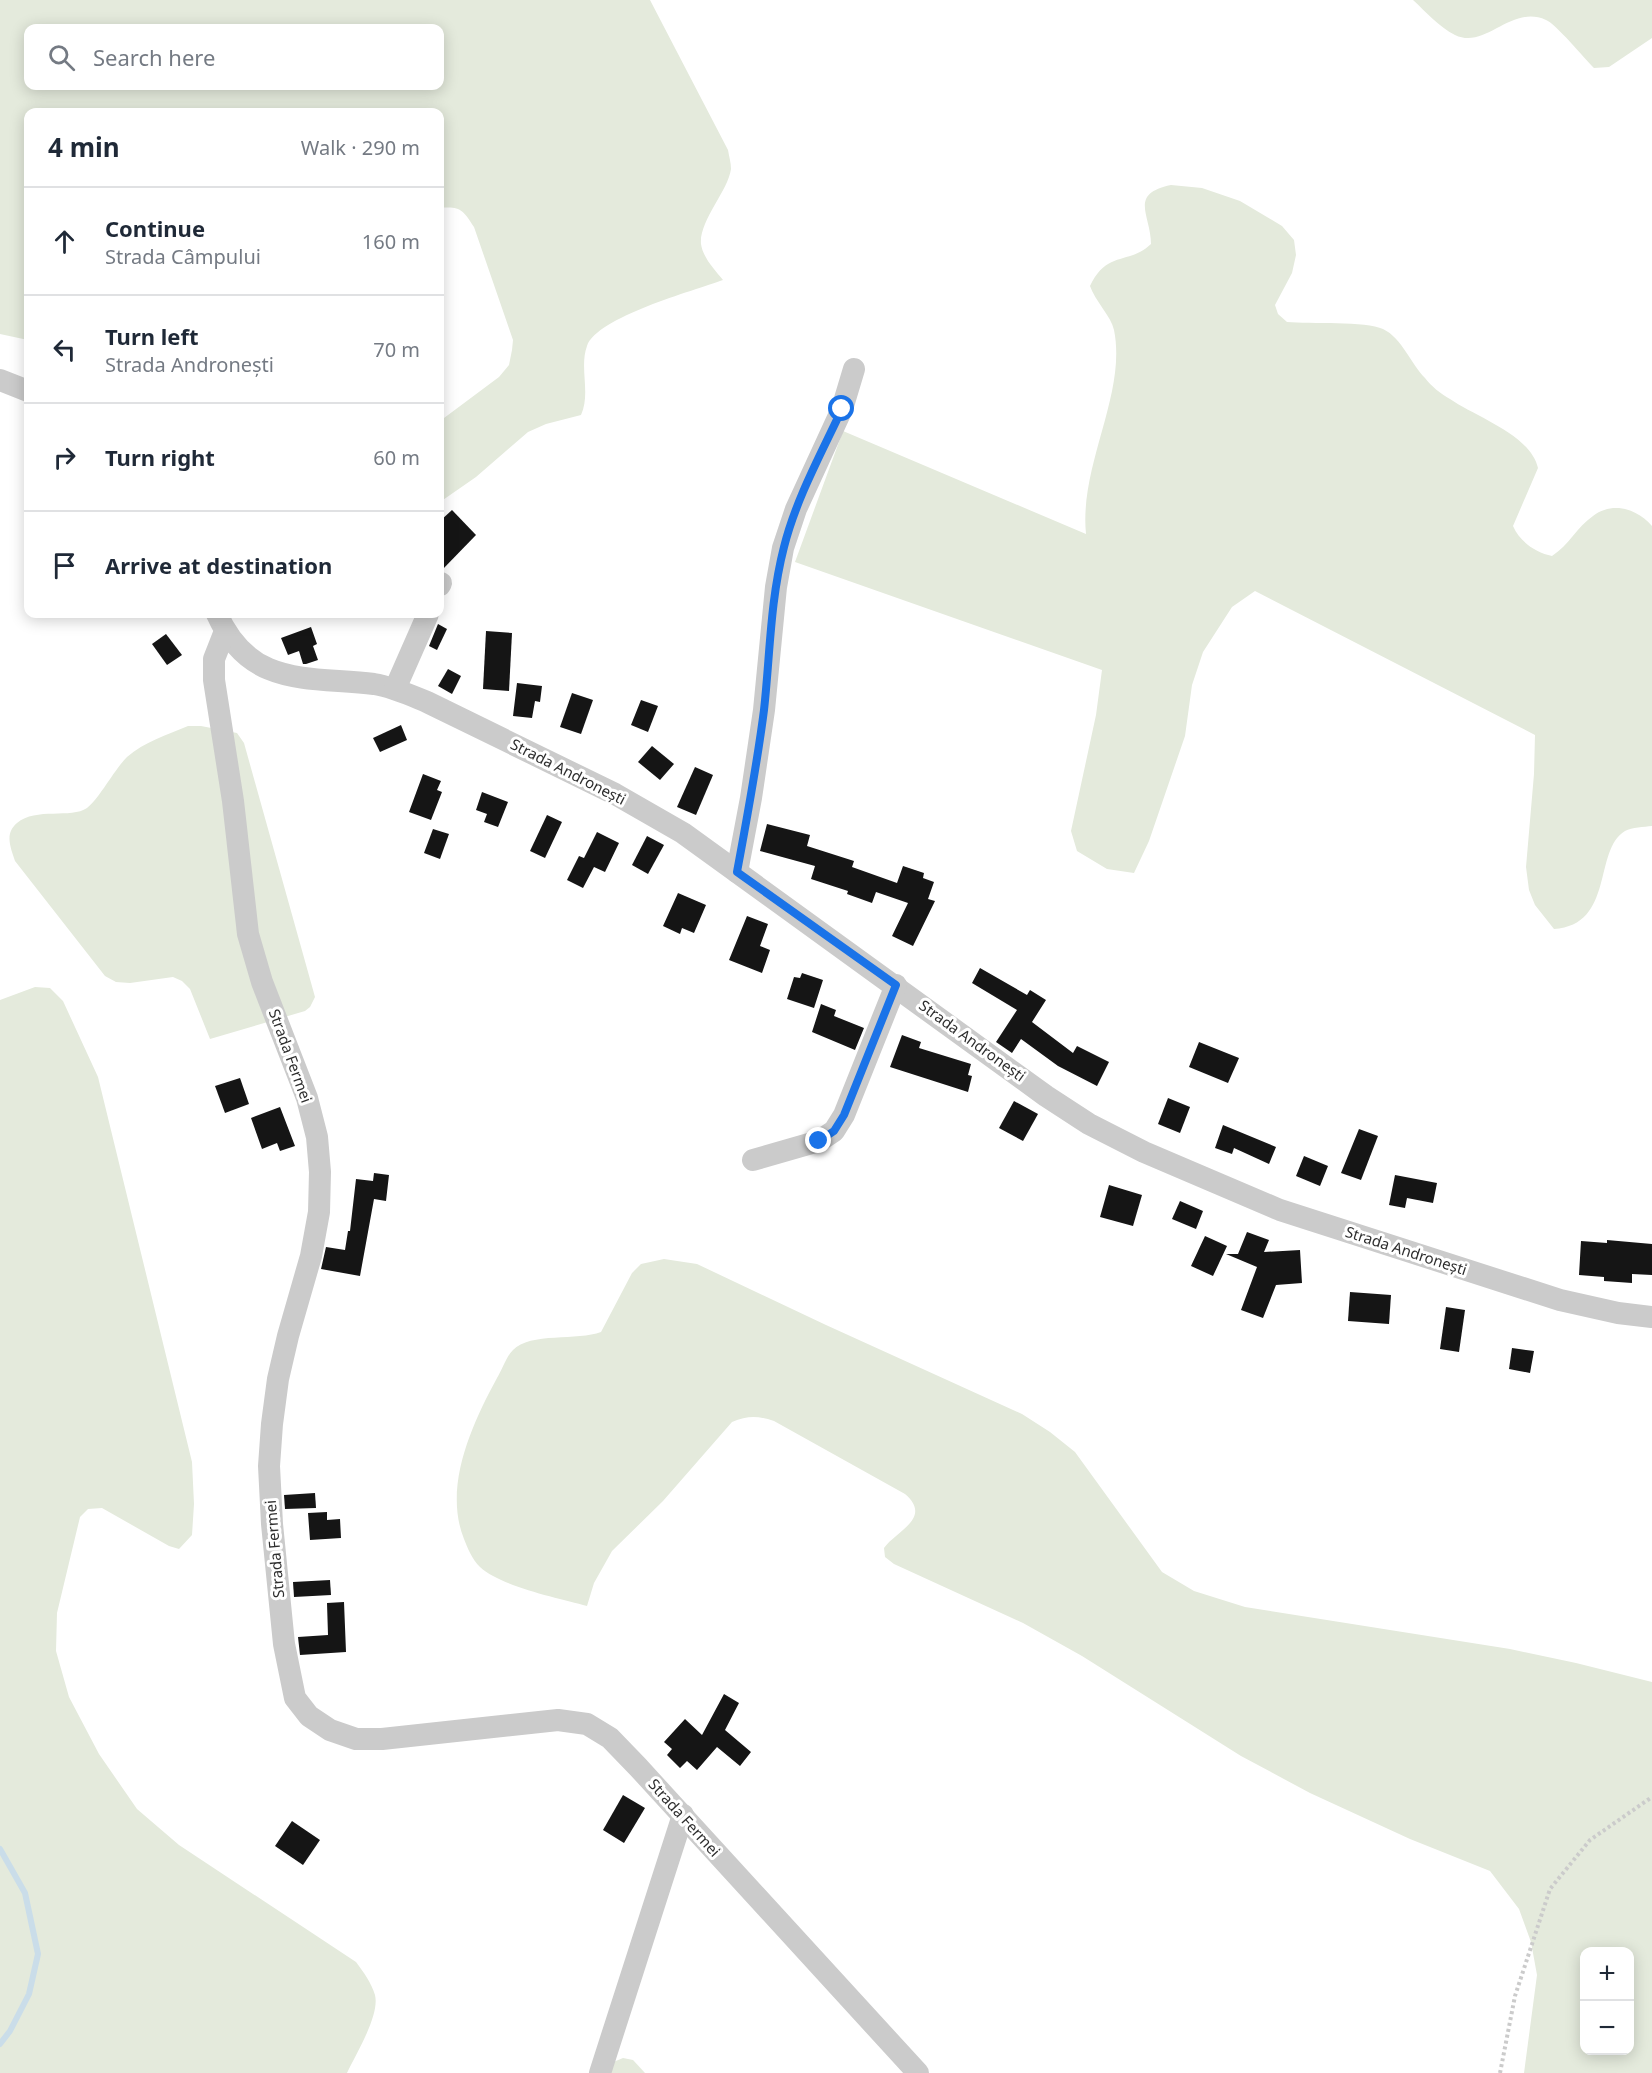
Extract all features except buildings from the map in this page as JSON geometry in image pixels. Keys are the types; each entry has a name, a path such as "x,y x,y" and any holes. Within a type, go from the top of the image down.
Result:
{"street":[{"path":"737,872 758,754 775,597 783,548 796,509 842,409 854,369"},
{"path":"0,380 24,389"},
{"path":"395,689 426,618"},
{"name":"Strada Andronești","path":"221,622 238,647 255,662 280,675 376,684 395,689 438,707 615,794 683,833 896,985 1046,1096 1089,1124 1144,1152 1280,1210 1560,1300 1618,1313 1652,1317"},
{"name":"Strada Fermei","path":"221,622 214,659 214,680 234,801 249,934 262,982 307,1098 316,1137 320,1172 319,1212 312,1256 288,1336 279,1379 272,1424 269,1466 272,1524 284,1644 295,1698 309,1716 330,1730 356,1739 382,1739 558,1720 588,1724 610,1738 918,2073"},
{"path":"753,1160 819,1141 834,1131 844,1115 896,985"},
{"path":"600,2073 682,1815"}],"path":[{"path":"1500,2073 1515,1996 1550,1889 1590,1840 1652,1797"}],"shaded area":[{"path":"0,0 650,0 728,150 731,169 729,178 704,226 701,244 707,259 723,280 648,306 608,325 594,335 585,354 585,398 581,415 546,424 528,432 476,477 444,499 444,418 499,377 509,365 513,340 474,227 460,210 444,208 444,108 24,108 24,339 0,334"},
{"path":"1413,0 1652,0 1652,38 1609,67 1594,68 1563,34 1546,20 1533,17 1521,18 1477,37 1466,38 1455,35 1444,28"},
{"path":"1171,185 1202,188 1240,201 1282,226 1294,240 1296,255 1292,273 1275,305 1278,314 1287,322 1351,324 1383,329 1396,338 1436,390 1514,436 1525,446 1533,456 1538,468 1513,526 1529,546 1552,556 1587,520 1609,509 1632,511 1652,526 1652,826 1625,831 1615,841 1595,901 1586,915 1573,924 1554,929 1535,905 1529,890 1526,867 1535,735 1255,591 1232,607 1203,652 1192,685 1185,736 1149,841 1134,873 1107,869 1077,851 1071,831 1096,715 1102,670 795,562 843,431 1086,534 1089,482 1109,404 1116,354 1114,330 1090,286 1104,267 1111,262 1135,254 1151,244 1146,200 1158,189"},
{"path":"188,726 201,726 237,733 244,743 315,997 305,1011 210,1039 190,989 182,981 173,977 130,983 116,982 105,976 15,861 10,841 13,827 25,818 43,814 72,813 87,808 127,757 148,743"},
{"path":"35,987 50,988 63,1001 98,1077 192,1462 194,1504 192,1535 179,1549 169,1546 102,1508 88,1509 80,1517 57,1613 56,1651 69,1697 99,1754 137,1809 179,1845 356,1962 371,1986 376,2003 371,2023 347,2073 0,2073 0,1000"},
{"path":"664,1259 697,1264 1022,1414 1075,1452 1162,1572 1194,1591 1245,1607 1510,1649 1652,1682 1652,2073 1524,2073 1537,1975 1531,1942 1519,1909 1490,1871 1410,1839 1310,1793 1241,1756 1082,1656 1023,1623 894,1564 885,1557 884,1548 910,1524 915,1510 913,1503 905,1494 774,1421 753,1417 732,1422 663,1501 612,1551 594,1583 587,1606 516,1586 480,1567 469,1550 458,1519 459,1477 463,1456 478,1415 506,1360 513,1350 531,1341 601,1332 632,1273 641,1264"},
{"path":"623,2058 633,2060 645,2073 605,2073 611,2063"}],"waterway":[{"path":"0,1849 25,1893 38,1954 29,1994 10,2031 0,2044"}],"route":[{"path":"819,1141 834,1131 844,1115 896,985 737,872 764,710 770,637 783,548 796,509 842,409"}]}
